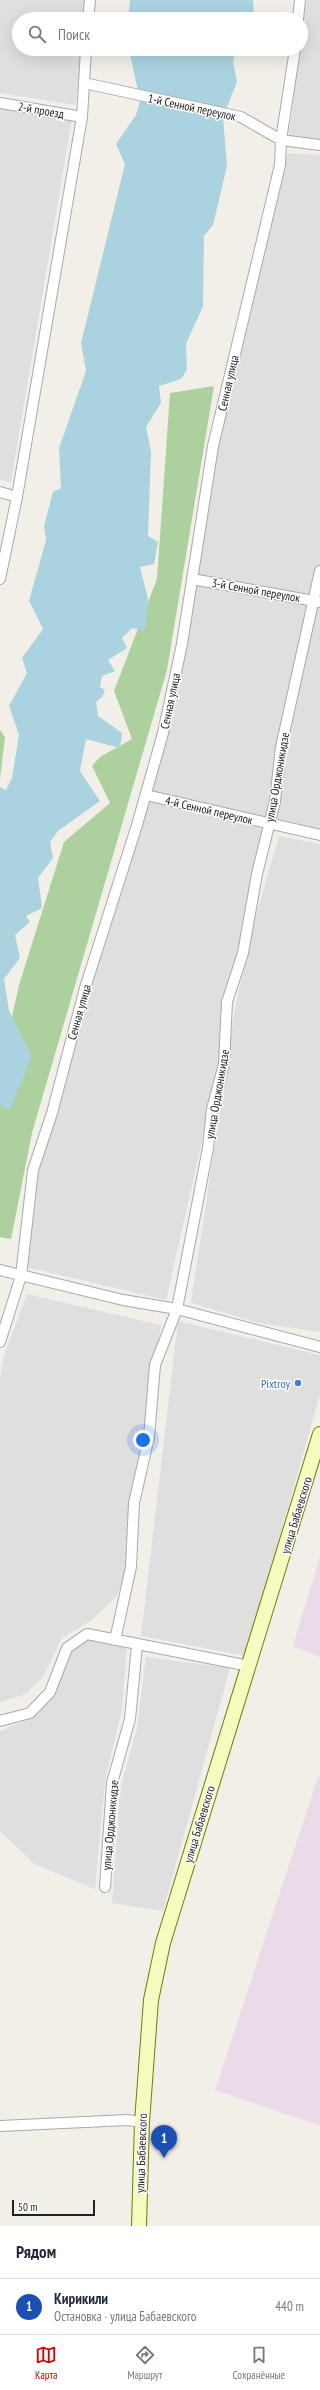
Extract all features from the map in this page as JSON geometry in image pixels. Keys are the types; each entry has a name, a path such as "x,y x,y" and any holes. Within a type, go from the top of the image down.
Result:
{"main road":[{"name":"улица Бабаевского","path":"138,2226 142,2122 152,2000 163,1943 320,1434"}],"street":[{"path":"89,12 90,0"},
{"path":"299,12 300,0"},
{"path":"0,578 17,497 82,117 86,56"},
{"name":"Сенная улица","path":"0,1342 21,1276 33,1170 52,1113 85,988 146,795 163,733 192,579 213,446 263,242 280,165 281,140 294,56"},
{"name":"1-й Сенной переулок","path":"84,83 241,117 281,140 320,145"},
{"name":"2-й проезд","path":"0,103 82,117"},
{"path":"0,492 17,497"},
{"name":"улица Орджоникидзе","path":"115,1640 131,1567 134,1503 150,1437 156,1365 177,1309 208,1148 212,1110 224,1064 227,1002 243,953 275,801 281,747 317,602 320,571"},
{"name":"3-й Сенной переулок","path":"192,579 317,602"},
{"name":"4-й Сенной переулок","path":"146,795 320,835"},
{"path":"0,1270 123,1300 177,1309 320,1347"},
{"path":"0,1721 30,1713 50,1692 67,1648 87,1634 249,1666"},
{"name":"улица Орджоникидзе","path":"105,1887 112,1783 130,1719 138,1645"},
{"path":"0,2126 126,2120 142,2122"}],"shaded area":[{"path":"0,0 87,0 86,12 12,12 12,56 82,56 75,105 0,93"},
{"path":"307,0 320,0 320,140 289,135 300,56 308,56 308,12 305,12"},
{"path":"0,109 72,119 11,482 0,480"},
{"path":"288,153 320,155 320,565 312,598 196,577 207,503 220,432 245,320"},
{"path":"195,583 310,604 267,820 149,793"},
{"path":"316,605 320,606 320,832 273,823"},
{"path":"148,798 265,826 219,1067 166,1300 26,1267 39,1165 91,982"},
{"path":"279,836 320,844 320,1332 259,1323 191,1303 235,1008 255,919"},
{"path":"27,1294 161,1325 146,1424 128,1570 116,1597 92,1620 62,1638 44,1675 26,1694 0,1702 0,1378 3,1358"},
{"path":"178,1321 320,1355 320,1394 246,1656 141,1636"},
{"path":"320,1556 320,1657 293,1646"},
{"path":"88,1636 127,1646 122,1709 105,1781 95,1889 34,1864 0,1831 0,1731 31,1718 53,1696 70,1652"},
{"path":"146,1657 230,1668 163,1911 112,1903 120,1789 137,1727"},
{"path":"318,1777 320,1777 320,2126 215,2090"}],"green space":[{"path":"214,386 167,670 32,1133 11,1239 0,1237 0,1062 2,1061 19,985 64,842 110,803 92,766 100,757 132,739 114,691 157,579 170,393"},
{"path":"0,730 5,737 0,779"}],"water":[{"path":"130,0 253,0 254,12 129,12"},
{"path":"130,56 235,56 233,61 237,82 223,117 227,166 213,225 204,236 203,306 186,344 187,370 181,379 159,386 161,403 146,427 151,451 148,536 158,542 154,564 140,567 148,599 145,631 132,628 122,638 127,648 108,660 115,671 102,676 100,687 105,690 102,697 96,702 98,716 122,733 120,748 86,739 80,771 100,801 58,831 50,842 53,858 38,878 42,908 26,916 30,922 15,935 20,958 4,979 9,1011 32,1056 10,1110 0,1105 0,787 6,790 12,778 19,735 9,706 27,673 22,658 43,629 29,601 46,540 44,526 53,492 61,488 59,448 86,371 81,343 125,164 116,144 136,115 140,101"}],"place":[{"name":"Pixtroy","path":"298,1383"},
{"name":"Кирикили","path":"164,2158"}]}
